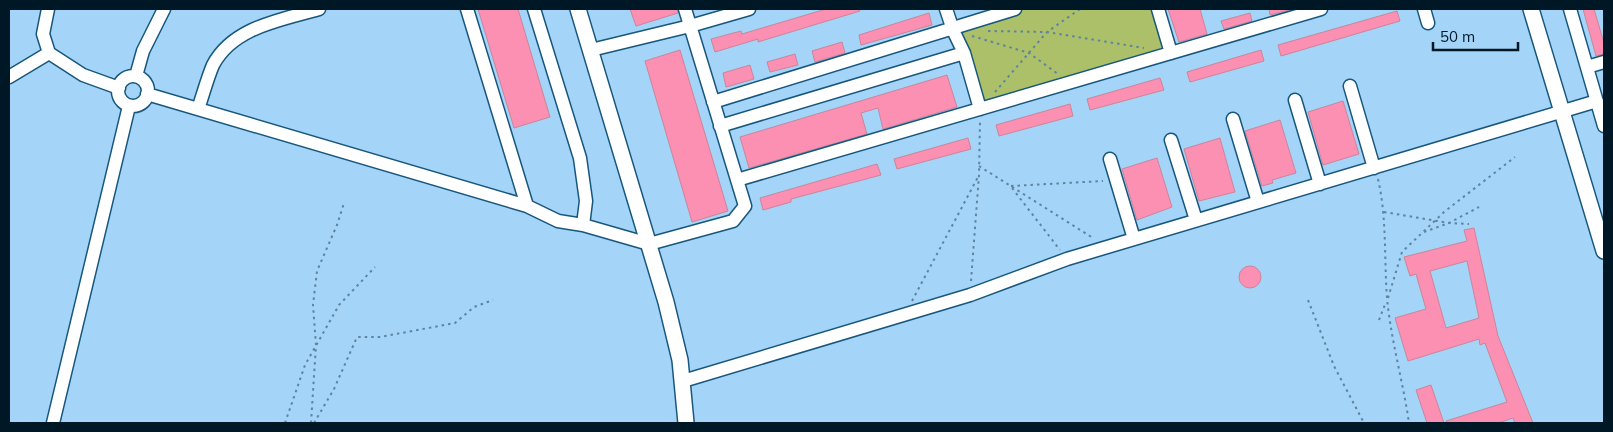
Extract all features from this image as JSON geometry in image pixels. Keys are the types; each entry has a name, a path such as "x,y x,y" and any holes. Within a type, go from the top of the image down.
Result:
{"street":[{"path":"48,9 43,34 49,53 65,66 83,75 119,88"},
{"path":"136,76 143,51 164,9"},
{"path":"198,109 214,65 229,44 242,35 266,25 319,9"},
{"path":"467,9 527,206"},
{"path":"534,9 580,158 586,201 583,225"},
{"path":"578,9 649,244 680,360 686,423"},
{"path":"148,94 527,206 558,222 583,225 649,244 733,221 745,206 685,9"},
{"path":"591,50 690,26 749,9"},
{"path":"946,9 964,53 980,109"},
{"path":"713,102 953,30 1014,9"},
{"path":"1158,9 1171,53"},
{"path":"737,180 1321,9"},
{"path":"1424,9 1428,23"},
{"path":"1531,9 1604,251"},
{"path":"1570,9 1604,126"},
{"path":"9,77 49,53"},
{"path":"720,126 964,53"},
{"path":"1587,67 1604,62"},
{"path":"136,76 144,80 148,94 142,103 129,106 120,99 119,88 125,78 136,76"},
{"path":"1350,86 1374,168"},
{"path":"1295,100 1320,184"},
{"path":"683,381 970,295 1067,259 1597,101"},
{"path":"52,423 129,106"},
{"path":"1233,119 1258,202"},
{"path":"1171,140 1196,220"},
{"path":"1110,159 1134,239"}],"path":[{"path":"970,295 979,174 980,109 1047,32 1080,9"},
{"path":"953,30 1029,53 1070,82"},
{"path":"981,30 1047,32 1144,48"},
{"path":"1379,320 1402,252 1435,220 1514,157"},
{"path":"979,166 1107,247"},
{"path":"1374,168 1384,212 1387,300 1393,344 1404,387 1409,423"},
{"path":"905,315 979,174"},
{"path":"1011,186 1116,180"},
{"path":"1011,186 1067,259"},
{"path":"312,423 316,345 313,305 317,271 337,225 344,203"},
{"path":"1423,232 1449,223 1479,207"},
{"path":"1384,212 1449,223 1470,224"},
{"path":"285,423 305,365 339,305 375,267"},
{"path":"312,423 334,389 357,338 380,337 455,323 474,307 493,300"},
{"path":"1308,300 1334,366 1364,423"}],"green space":[{"path":"1015,9 1152,9 1164,51 980,109 953,30"}],"building":[{"path":"478,9 518,9 550,117 514,128"},
{"path":"630,9 677,9 678,13 636,26"},
{"path":"826,9 859,9 860,11 758,42 758,39 715,52 711,39 741,31 742,34"},
{"path":"1168,9 1200,9 1207,34 1179,42"},
{"path":"1269,9 1293,9 1270,15"},
{"path":"1583,9 1594,9 1604,43 1604,54 1596,56"},
{"path":"1397,11 1400,21 1281,56 1278,45"},
{"path":"929,13 932,25 861,45 859,35"},
{"path":"1250,13 1252,21 1224,29 1221,21"},
{"path":"842,42 845,53 815,62 812,51"},
{"path":"680,50 728,211 692,222 645,61"},
{"path":"1261,50 1264,61 1190,82 1187,72"},
{"path":"795,54 798,65 770,72 767,62"},
{"path":"750,65 754,79 726,87 723,73"},
{"path":"947,75 957,107 883,129 878,108 861,113 867,134 749,168 740,137"},
{"path":"1160,78 1164,90 1090,110 1087,99"},
{"path":"1343,101 1359,154 1323,165 1308,112"},
{"path":"1070,104 1073,116 999,136 996,125"},
{"path":"1280,120 1296,173 1272,180 1273,183 1262,186 1245,131"},
{"path":"968,138 971,149 897,169 894,159"},
{"path":"1220,138 1235,192 1199,201 1184,149"},
{"path":"1157,158 1172,207 1137,220 1122,169"},
{"path":"877,164 881,175 791,199 791,202 763,210 760,198"},
{"path":"1474,228 1498,336 1533,423 1515,423 1513,418 1498,423 1447,423 1446,421 1507,402 1485,343 1480,345 1479,339 1408,361 1395,318 1426,309 1416,274 1410,276 1404,257 1467,241 1464,230","holes":["1467,261 1479,318 1446,328 1430,271"]},
{"path":"1250,266 1258,269 1261,277 1258,285 1250,288 1242,285 1239,277 1242,269"},
{"path":"1431,385 1444,423 1427,423 1416,390"}]}
